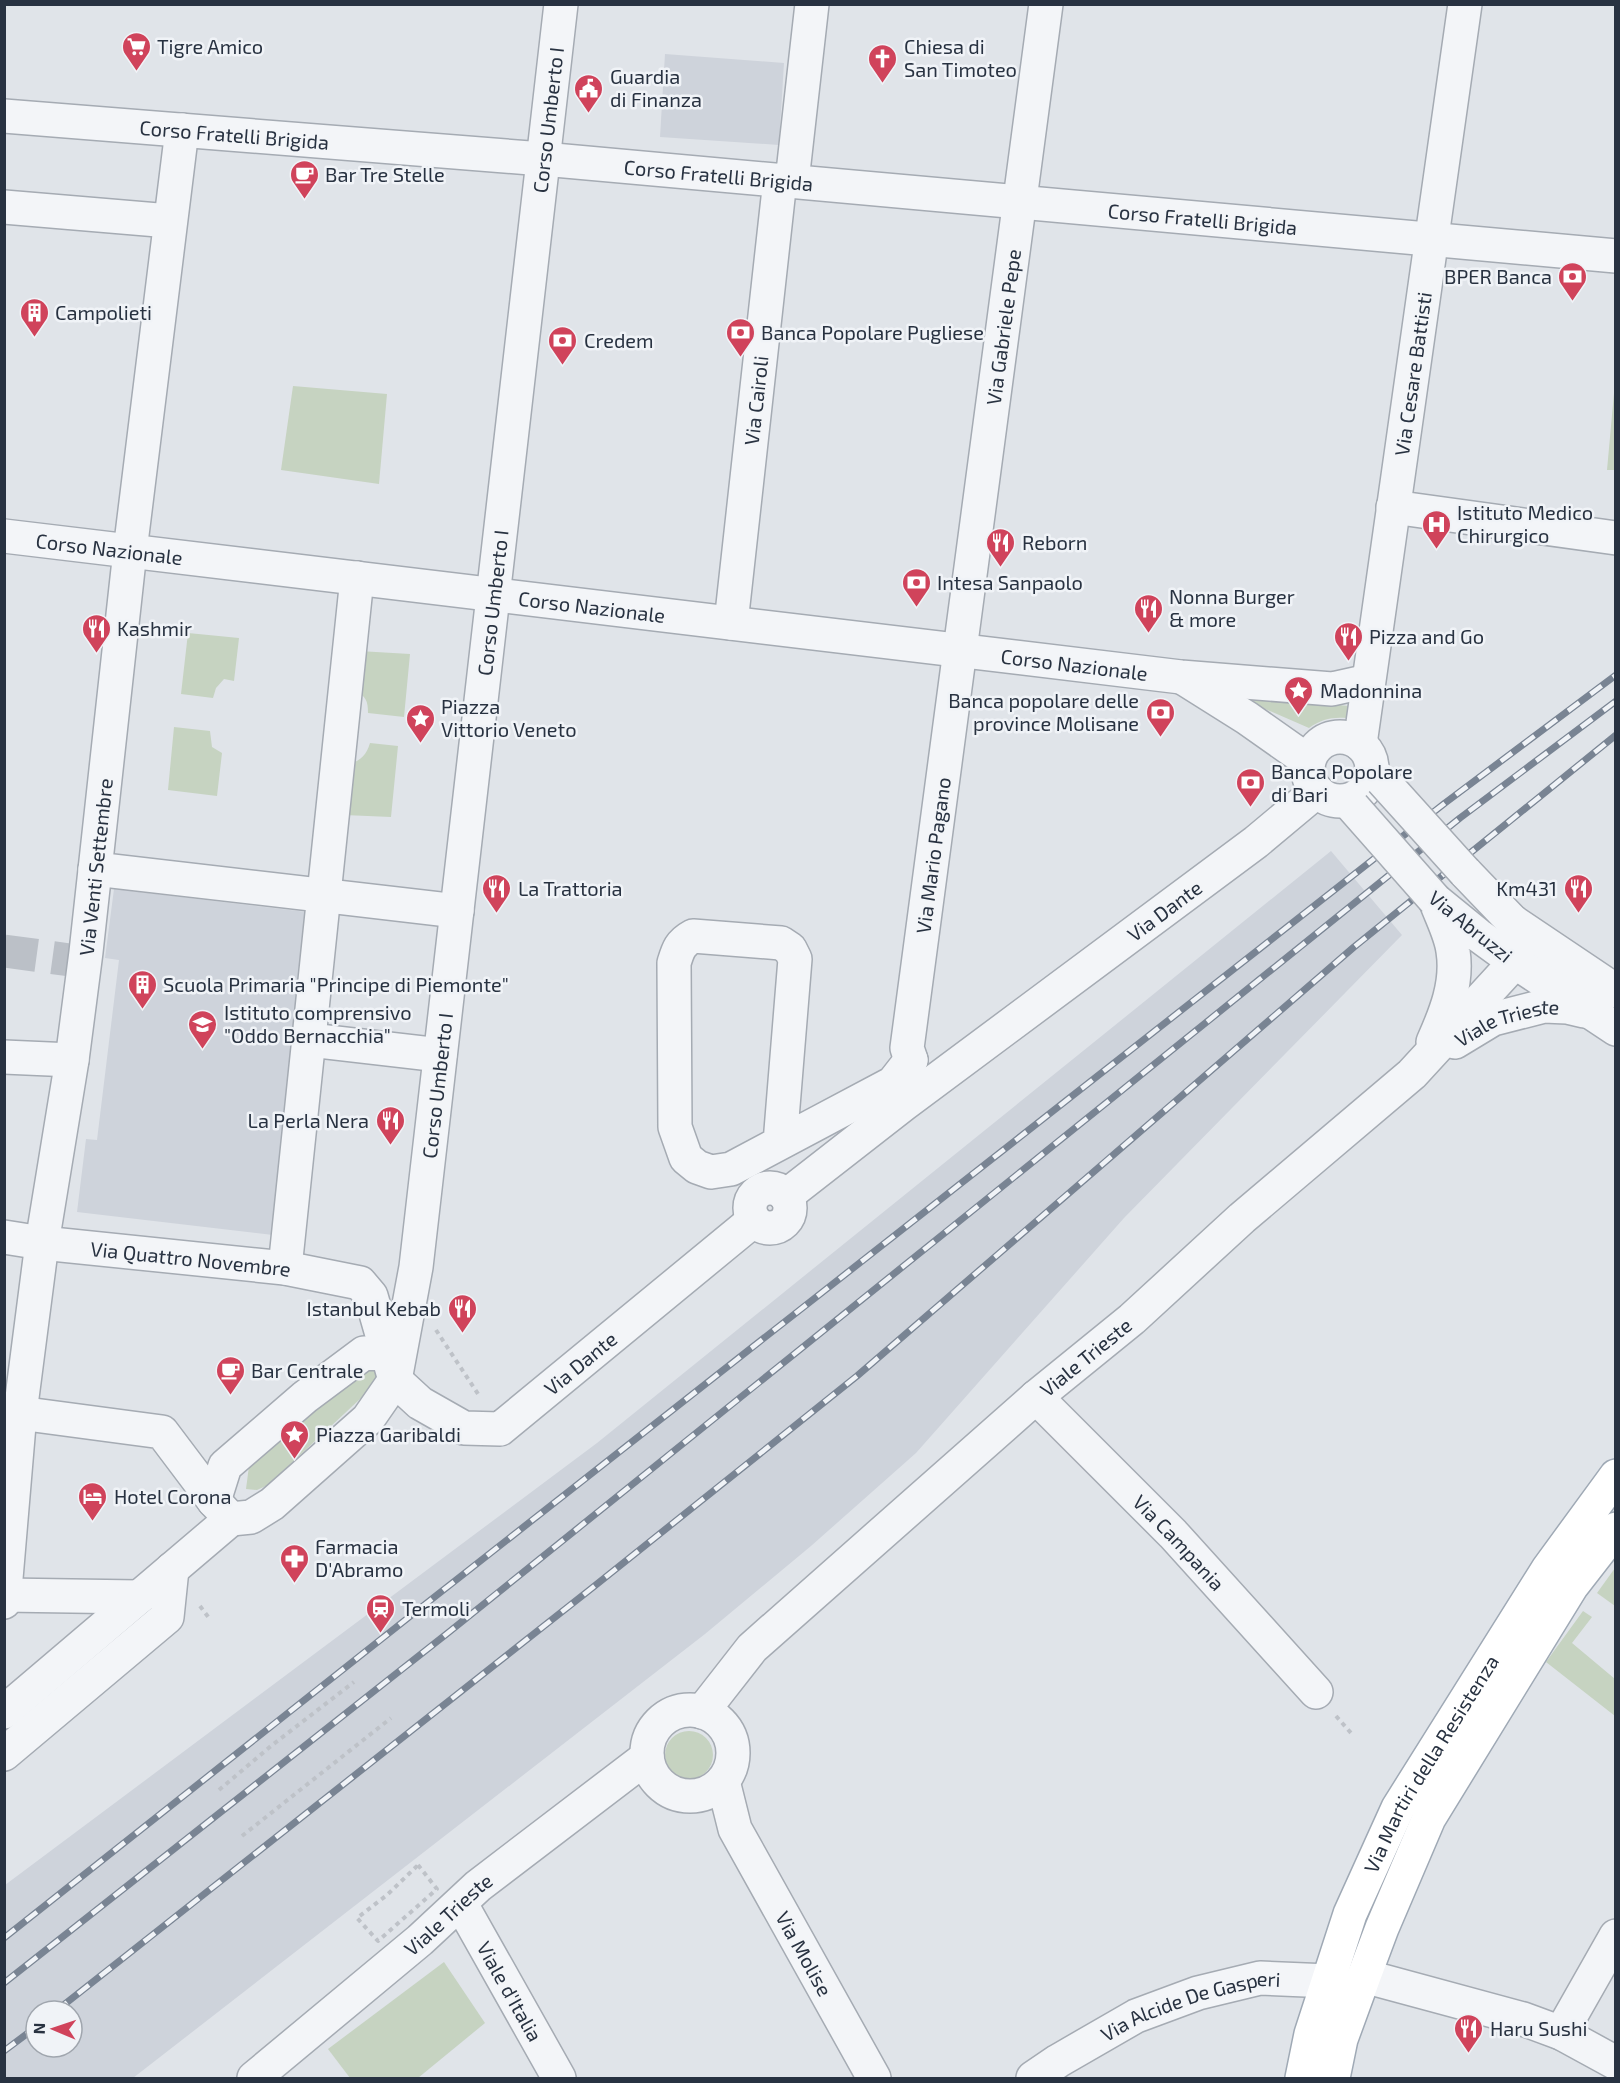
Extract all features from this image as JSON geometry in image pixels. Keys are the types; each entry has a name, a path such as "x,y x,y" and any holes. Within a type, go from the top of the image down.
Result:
{"main road":[{"name":"Via Martiri della Resistenza","path":"1302,2079 1311,2034 1350,1914 1398,1808 1548,1569 1616,1476"},
{"name":"Via Martiri della Resistenza","path":"1333,2079 1341,2039 1364,1976 1382,1928 1430,1818 1571,1587 1616,1530"}],"street":[{"name":"Corso Umberto I","path":"391,1367 416,1267 561,4"},
{"name":"Via Cairoli","path":"731,623 786,180 812,4"},
{"name":"Via Gabriele Pepe","path":"960,650 1046,4"},
{"name":"Via Cesare Battisti","path":"1371,764 1368,681 1465,4"},
{"name":"Corso Fratelli Brigida","path":"4,116 786,180 1616,256"},
{"name":"Via Venti Settembre","path":"5,1597 12,1412 72,1060 77,961 95,869 130,551 182,130"},
{"path":"4,207 170,221"},
{"path":"1393,507 1616,537"},
{"name":"Corso Nazionale","path":"4,536 1181,677 1332,689 1368,681"},
{"path":"285,1268 357,578"},
{"name":"Via Mario Pagano","path":"911,1060 907,1048 960,650"},
{"name":"Corso Nazionale","path":"1181,677 1247,718 1331,790"},
{"path":"1333,737 1352,739 1371,764 1367,785 1362,792 1331,790 1317,746 1333,737"},
{"name":"Via Abruzzi","path":"1371,764 1512,921 1608,1011"},
{"name":"Via Dante","path":"391,1367 420,1403 464,1428 500,1429 765,1204 1009,1027 1256,842 1331,790"},
{"name":"Via Abruzzi","path":"1331,790 1435,900 1478,935 1515,962 1608,1011"},
{"path":"95,869 324,901 457,911"},
{"name":"Viale Trieste","path":"1426,1060 1443,1020 1455,980 1453,950 1435,900"},
{"path":"1512,921 1517,943 1515,962"},
{"path":"780,1143 795,959 790,949 781,943 693,936 684,941 678,949 674,963 675,1127 686,1158 697,1167 711,1172 731,1169 740,1164 780,1143 893,1083 911,1060"},
{"name":"Viale Trieste","path":"723,1781 732,1765 733,1756 730,1738 714,1721 746,1654 1036,1397 1132,1319 1242,1218 1426,1060 1515,962"},
{"name":"Viale Trieste","path":"1426,1060 1493,1019 1544,1006 1608,1011"},
{"name":"Via Dante","path":"911,1060 922,1060 1009,1027"},
{"path":"310,1040 440,1055"},
{"path":"4,1057 72,1060"},
{"path":"740,1164 765,1204"},
{"name":"Via Quattro Novembre","path":"4,1237 285,1268 360,1283 371,1296 391,1367"},
{"path":"4,1712 172,1569 223,1510 225,1466 305,1397 364,1353 391,1367 368,1419 272,1504 251,1517 223,1510 162,1431 12,1412"},
{"name":"Via Campania","path":"1036,1397 1173,1534 1316,1692"},
{"path":"4,1754 167,1617 172,1569"},
{"path":"5,1597 139,1597"},
{"path":"714,1721 677,1712 662,1719 652,1732 646,1749 647,1757 651,1773 662,1786 676,1795 693,1797 710,1792 723,1781"},
{"name":"Viale Trieste","path":"254,2079 460,1904 478,1886 647,1757"},
{"name":"Via Molise","path":"723,1781 735,1829 874,2079"},
{"name":"Via Molise","path":"693,1797 735,1829"},
{"name":"Viale d'Italia","path":"460,1904 560,2079"},
{"path":"1561,2033 1616,1936"},
{"path":"1364,1976 1523,2019 1561,2033 1616,2063"},
{"name":"Via Alcide De Gasperi","path":"1046,2070 1136,2016 1197,1993 1260,1978 1329,1981"}],"path":[{"path":"433,1321 437,1331 485,1404 464,1428"},
{"path":"219,1790 271,1746 354,1682"},
{"path":"242,1836 391,1718"},
{"path":"418,1864 437,1889 378,1941 357,1918 387,1895 418,1864"}],"shaded area":[{"path":"665,54 784,63 779,145 660,137"},
{"path":"1331,851 1402,935 1124,1218 916,1453 811,1546 705,1634 133,2078 5,2078 5,1885 597,1443"},
{"name":"Istituto comprensivo \"Oddo Bernacchia\"","path":"114,889 315,913 273,1235 77,1212 86,1139 97,1140 119,960 105,958"}],"green space":[{"path":"1615,382 1615,470 1607,470"},
{"path":"293,386 387,394 379,484 281,470"},
{"path":"188,633 239,638 234,681 224,679 216,688 213,698 181,694"},
{"path":"359,651 410,654 404,717 368,713 366,699 355,691"},
{"path":"1233,695 1349,706 1347,718 1327,719 1309,728"},
{"path":"174,727 210,731 212,747 222,753 217,796 168,790"},
{"path":"370,743 398,746 391,817 344,815 348,765 362,757"},
{"path":"367,1366 377,1373 375,1385 268,1485 257,1490 246,1489 249,1466"},
{"path":"1615,1568 1615,1606 1597,1593"},
{"path":"1583,1611 1592,1617 1572,1643 1615,1679 1615,1716 1546,1662"},
{"path":"689,1731 706,1738 713,1755 706,1772 689,1779 672,1772 665,1755 672,1738"},
{"path":"444,1962 485,2023 418,2078 350,2078 328,2049"}],"tunnel":[{"path":"4,951 70,960"}],"railway":[{"path":"4,1938 1445,803 1616,675"},
{"path":"4,1983 449,1632 1460,818 1616,701"},
{"path":"71,1999 857,1376 1354,947 1616,735"},
{"path":"4,2051 24,2036"}],"place":[{"name":"Tigre Amico","path":"136,72"},
{"name":"Chiesa di San Timoteo","path":"883,84"},
{"name":"Guardia di Finanza","path":"589,114"},
{"name":"Bar Tre Stelle","path":"304,200"},
{"name":"BPER Banca","path":"1573,302"},
{"name":"Campolieti","path":"34,338"},
{"name":"Banca Popolare Pugliese","path":"740,358"},
{"name":"Credem","path":"563,366"},
{"name":"Istituto Medico Chirurgico","path":"1436,550"},
{"name":"Reborn","path":"1001,568"},
{"name":"Intesa Sanpaolo","path":"916,608"},
{"name":"Nonna Burger & more","path":"1148,634"},
{"name":"Kashmir","path":"96,654"},
{"name":"Pizza and Go","path":"1348,662"},
{"name":"Madonnina","path":"1299,716"},
{"name":"Banca popolare delle province Molisane","path":"1160,738"},
{"name":"Piazza Vittorio Veneto","path":"420,744"},
{"name":"Banca Popolare di Bari","path":"1250,808"},
{"name":"La Trattoria","path":"497,914"},
{"name":"Km431","path":"1578,914"},
{"name":"Scuola Primaria \"Principe di Piemonte\"","path":"142,1010"},
{"name":"Istituto comprensivo \"Oddo Bernacchia\"","path":"203,1050"},
{"name":"La Perla Nera","path":"390,1146"},
{"name":"Istanbul Kebab","path":"462,1334"},
{"name":"Bar Centrale","path":"230,1396"},
{"name":"Piazza Garibaldi","path":"295,1460"},
{"name":"Hotel Corona","path":"93,1522"},
{"name":"Farmacia D'Abramo","path":"294,1584"},
{"name":"Termoli","path":"381,1634"},
{"name":"Haru Sushi","path":"1469,2054"}]}
